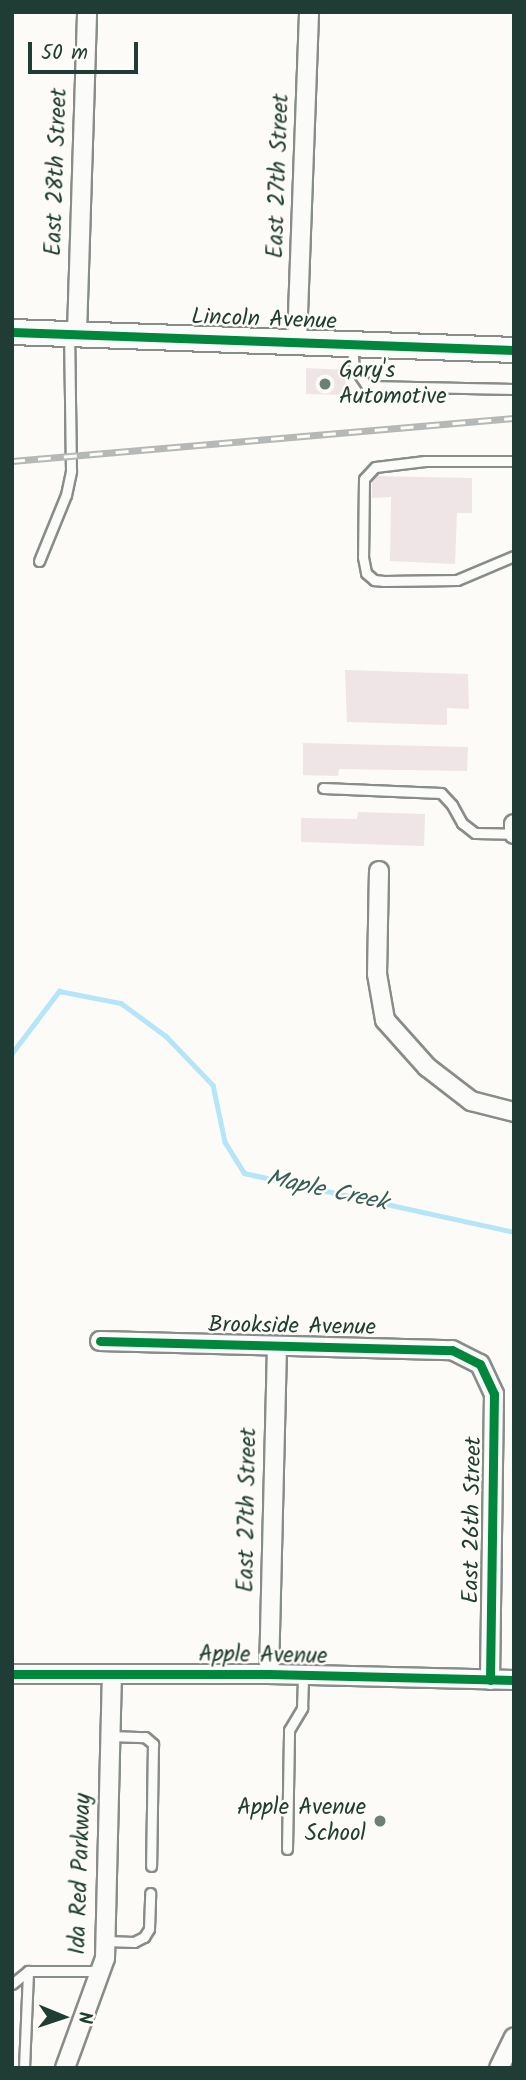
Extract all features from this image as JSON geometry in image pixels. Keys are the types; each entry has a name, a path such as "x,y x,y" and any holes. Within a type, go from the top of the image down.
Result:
{"street":[{"name":"East 28th Street","path":"73,333 86,12"},
{"name":"East 27th Street","path":"298,341 309,12"},
{"name":"Lincoln Avenue","path":"12,332 514,349"},
{"path":"514,824 514,834"},
{"path":"379,871 377,974 385,1020 427,1068 471,1101 514,1112"},
{"name":"Brookside Avenue","path":"100,1341 452,1350 480,1364"},
{"name":"East 27th Street","path":"269,1674 276,1347"},
{"name":"East 26th Street","path":"480,1364 494,1394 490,1680"},
{"name":"Apple Avenue","path":"12,1674 269,1674 514,1680"},
{"name":"Ida Red Parkway","path":"65,2068 105,1958 112,1675"},
{"path":"499,2068 514,2037"}],"lane":[{"path":"39,561 66,495 71,471 67,380 73,333"},
{"path":"351,343 355,367 367,386 514,389"},
{"path":"514,461 425,461 374,467 367,472 364,479 363,556 366,573 374,580 457,580 514,556"},
{"path":"323,788 441,793 452,805 462,823 475,833 514,834"},
{"path":"287,1849 289,1730 302,1708 303,1675"},
{"path":"110,1737 145,1737 153,1744 151,1866"},
{"path":"106,1941 134,1942 144,1937 149,1929 150,1893"},
{"path":"12,1984 28,1971 100,1971"},
{"path":"24,2068 28,1971"}],"building":[{"path":"306,368 346,370 345,395 306,394"},
{"path":"372,476 472,478 472,513 457,513 455,564 390,561 391,497 372,498"},
{"path":"345,670 468,674 469,709 447,708 447,725 347,722"},
{"path":"303,743 468,747 467,771 339,769 338,776 303,775"},
{"path":"358,812 425,814 424,846 301,842 301,818 357,819"}],"waterway":[{"name":"Maple Creek","path":"12,1053 59,991 121,1003 166,1036 213,1085 225,1142 244,1173 514,1232"}],"railway":[{"path":"12,461 514,418"}],"cycle path":[{"path":"12,332 514,350"},
{"path":"100,1341 452,1350 480,1364 494,1394 490,1680"},
{"path":"12,1674 269,1674 514,1680"}],"place":[{"name":"Gary's Automotive","path":"325,384"},
{"name":"Apple Avenue School","path":"380,1821"}]}
